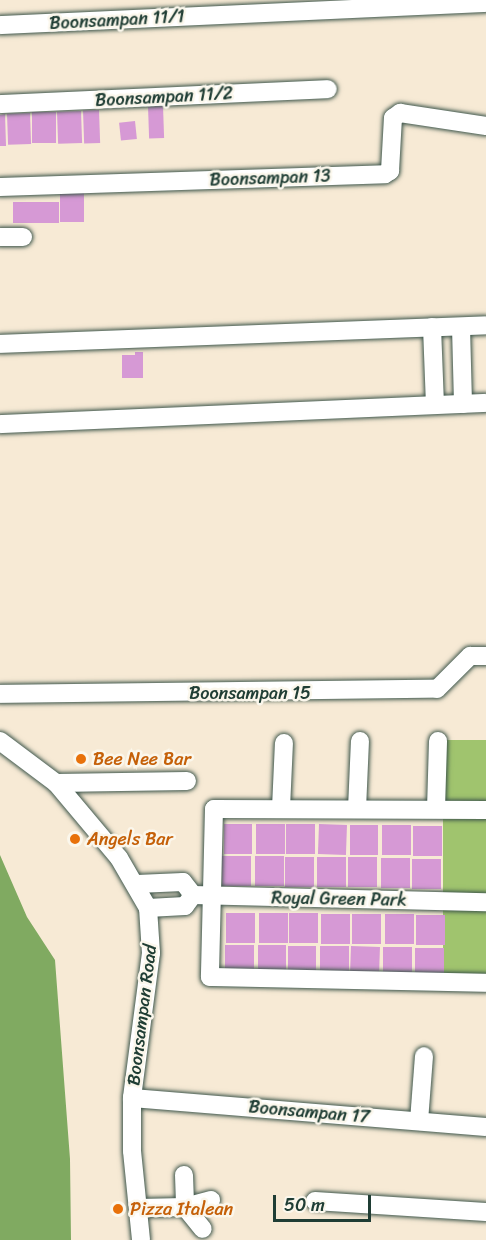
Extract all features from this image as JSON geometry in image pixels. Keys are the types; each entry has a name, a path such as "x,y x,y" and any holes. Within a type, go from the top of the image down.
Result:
{"street":[{"name":"Boonsampan 11/1","path":"0,25 486,3"},
{"name":"Boonsampan 11/2","path":"0,104 328,89"},
{"name":"Boonsampan 13","path":"0,188 385,174 390,171 393,118 400,113 486,126"},
{"path":"0,237 22,237"},
{"path":"0,344 486,326"},
{"path":"432,327 435,405"},
{"path":"461,327 463,404"},
{"path":"0,424 486,403"},
{"name":"Boonsampan 15","path":"0,694 438,689 470,656 486,656"},
{"name":"Boonsampan Road","path":"0,741 56,783 137,884 148,908 151,953 132,1098 141,1240"},
{"path":"357,809 360,741"},
{"path":"436,809 438,741"},
{"path":"281,808 284,743"},
{"path":"56,783 187,781"},
{"path":"486,810 214,809 210,977 486,983"},
{"name":"Royal Green Park","path":"137,884 183,882 193,895"},
{"name":"Royal Green Park","path":"193,895 486,902"},
{"name":"Royal Green Park","path":"148,908 185,906 193,895"},
{"path":"419,1121 424,1056"},
{"name":"Boonsampan 17","path":"132,1098 486,1127"},
{"path":"184,1175 185,1207 203,1229"},
{"path":"138,1208 185,1207 211,1200"},
{"path":"315,1201 486,1212"}],"green space":[{"path":"443,740 486,740 486,978 443,978"},
{"path":"0,855 27,917 55,960 70,1159 71,1240 0,1240"}],"building":[{"path":"163,106 164,138 149,139 148,107"},
{"path":"99,110 100,143 84,144 83,111"},
{"path":"81,111 82,143 58,144 57,112"},
{"path":"32,112 56,112 56,143 32,143"},
{"path":"30,113 31,144 8,145 7,114"},
{"path":"5,114 6,146 0,146 0,115"},
{"path":"135,121 137,139 121,141 119,123"},
{"path":"60,190 84,190 84,222 60,222"},
{"path":"13,202 59,202 59,223 13,223"},
{"path":"135,352 143,352 143,378 122,378 122,355 135,355"},
{"path":"224,824 252,824 252,854 224,854"},
{"path":"256,824 285,824 285,854 256,854"},
{"path":"286,824 315,824 315,854 286,854"},
{"path":"319,824 347,825 346,855 318,854"},
{"path":"350,825 378,825 378,855 350,855"},
{"path":"382,825 411,825 411,855 382,855"},
{"path":"413,826 442,826 442,856 413,856"},
{"path":"222,856 251,856 251,886 222,886"},
{"path":"255,856 284,856 284,886 255,886"},
{"path":"285,857 314,857 314,887 285,887"},
{"path":"317,857 346,857 346,887 317,887"},
{"path":"348,857 377,857 377,887 348,887"},
{"path":"381,858 410,858 410,888 381,888"},
{"path":"412,859 441,859 441,889 412,889"},
{"path":"226,913 255,913 255,943 226,943"},
{"path":"259,913 288,913 288,943 259,943"},
{"path":"289,913 318,913 318,943 289,943"},
{"path":"321,914 350,914 350,944 321,944"},
{"path":"352,914 381,914 381,944 352,944"},
{"path":"385,914 414,914 414,944 385,944"},
{"path":"416,915 445,915 445,945 416,945"},
{"path":"225,945 254,945 254,975 225,975"},
{"path":"258,945 286,945 286,975 258,975"},
{"path":"288,946 316,946 316,976 288,976"},
{"path":"320,946 349,946 349,976 320,976"},
{"path":"351,946 380,947 379,977 350,976"},
{"path":"383,947 412,947 412,977 383,977"},
{"path":"415,948 444,948 444,978 415,978"}],"place":[{"name":"Bee Nee Bar","path":"81,759"},
{"name":"Angels Bar","path":"75,839"},
{"name":"Pizza Italean","path":"118,1209"}]}
